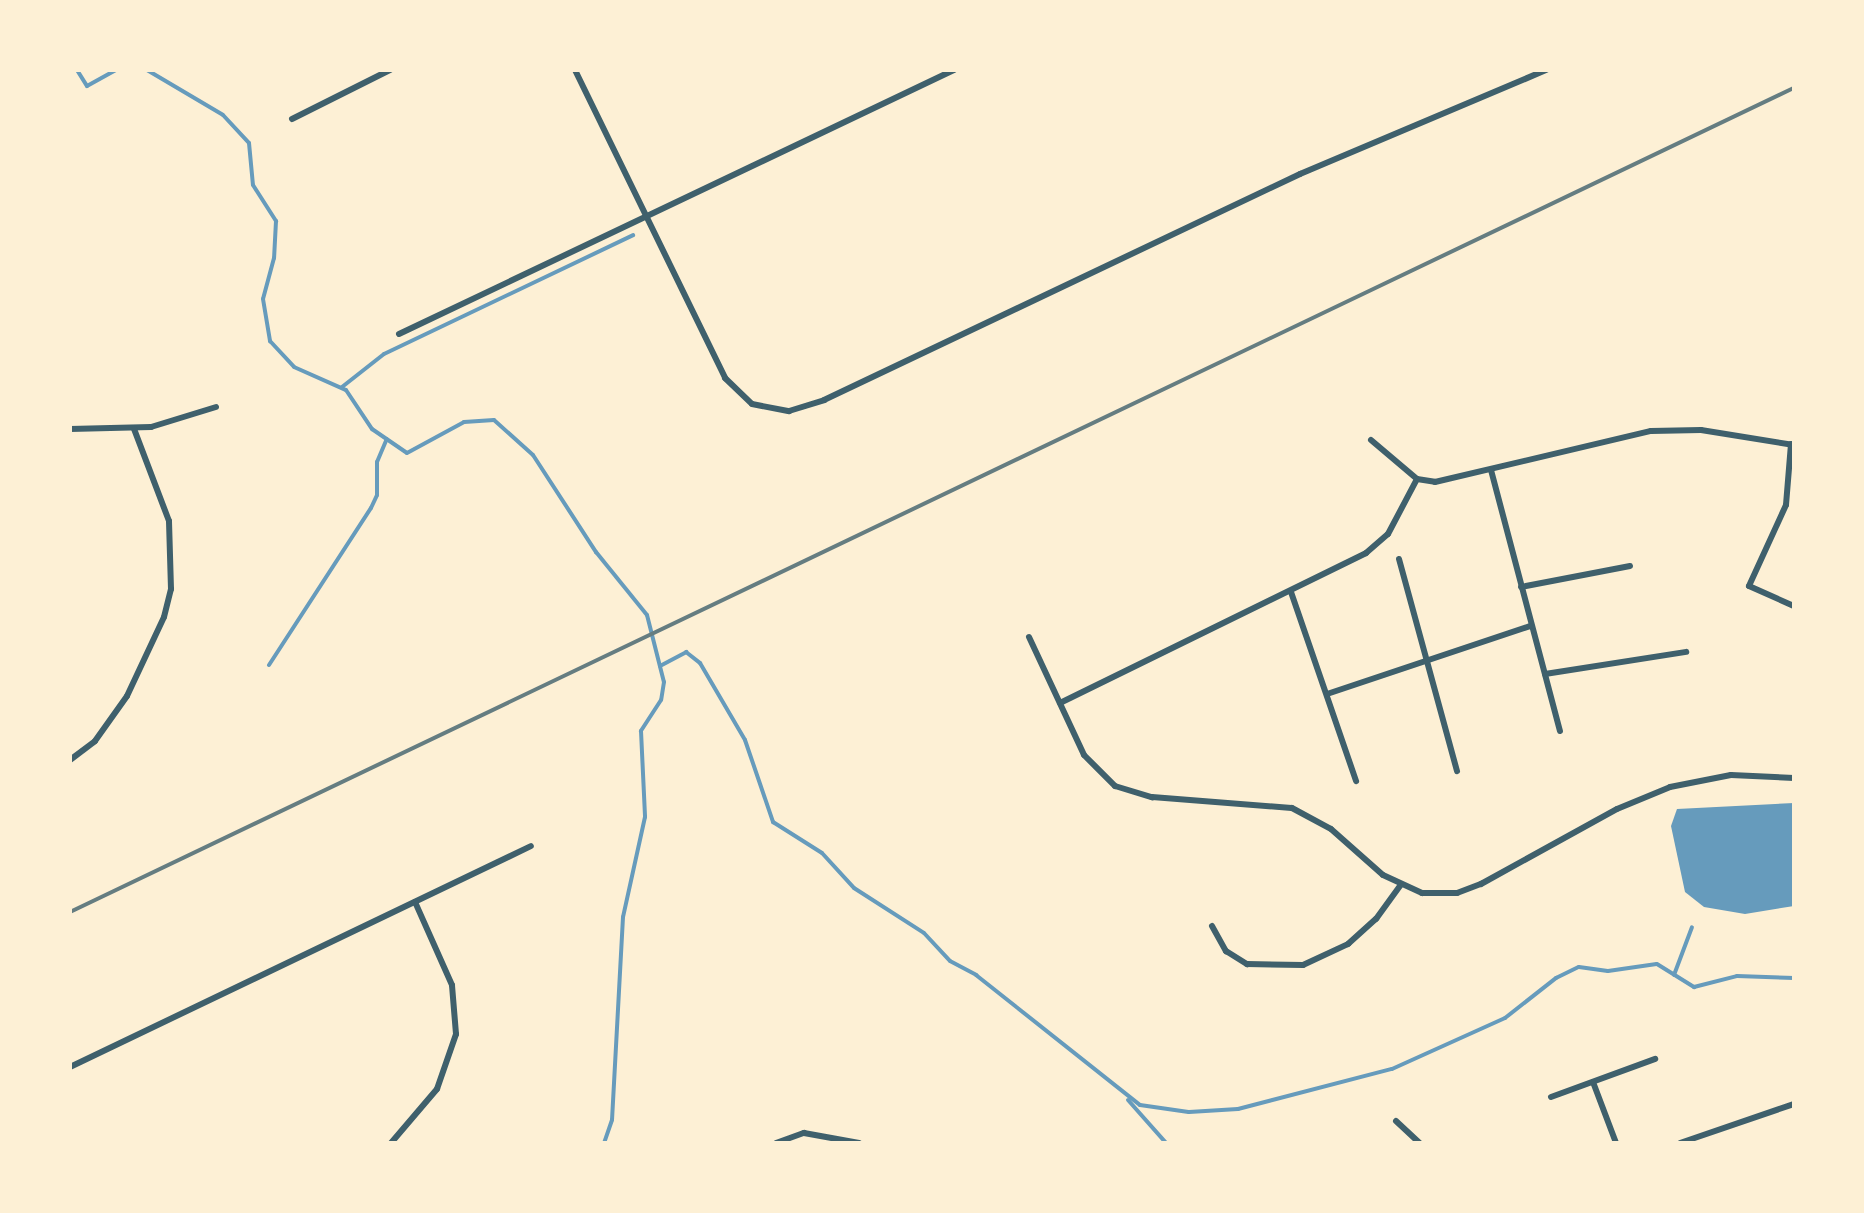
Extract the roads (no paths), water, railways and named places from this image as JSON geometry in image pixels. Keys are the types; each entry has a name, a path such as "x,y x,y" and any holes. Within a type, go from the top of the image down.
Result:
{"street":[{"path":"292,119 390,70"},
{"path":"575,70 725,378 752,404 789,411 824,400 1300,174 1546,70"},
{"path":"399,334 954,70"},
{"path":"70,429 134,429 216,407"},
{"path":"70,760 95,741 127,696 164,617 171,589 169,521 134,429"},
{"path":"1371,440 1417,479 1449,481 1651,431 1701,430 1792,445 1786,505 1749,586 1794,606"},
{"path":"1491,470 1560,731"},
{"path":"1060,703 1291,592 1378,544 1417,479"},
{"path":"1399,559 1457,771"},
{"path":"1521,587 1630,566"},
{"path":"1291,592 1356,781"},
{"path":"1327,694 1530,626"},
{"path":"1029,637 1084,755 1115,786 1152,797 1292,808 1331,829 1400,886 1422,893 1457,893 1617,809 1670,787 1731,775 1794,778"},
{"path":"1545,674 1686,652"},
{"path":"70,1067 531,846"},
{"path":"1212,926 1226,951 1247,964 1303,965 1348,944 1376,919 1400,886"},
{"path":"391,1143 437,1089 456,1034 452,985 415,902"},
{"path":"1551,1097 1655,1059"},
{"path":"1593,1082 1616,1143"},
{"path":"1680,1143 1794,1104"},
{"path":"1396,1121 1420,1143"},
{"path":"776,1143 804,1133 859,1143"}],"water":[{"path":"1794,803 1794,906 1745,914 1704,907 1685,892 1671,826 1677,809"}],"waterway":[{"path":"77,70 87,86 116,70"},
{"path":"147,70 223,115 249,143 253,185 276,221 274,258 263,299 270,341 294,367 346,390 372,429 407,453 464,422 494,420 533,455 596,552 647,615 664,682 661,700 641,731 645,817 623,917 612,1120 604,1143"},
{"path":"342,387 384,354 633,235"},
{"path":"269,665 371,508 377,495 377,462 387,439"},
{"path":"660,666 686,652 700,663 745,740 773,822 822,853 854,888 924,933 950,961 976,975 1140,1105 1189,1112 1238,1109 1392,1069 1505,1018 1556,978 1579,967 1608,971 1657,964 1694,987 1737,976 1794,978"},
{"path":"1674,975 1692,927"},
{"path":"1128,1100 1166,1143"}],"railway":[{"path":"70,912 1794,88"}]}
